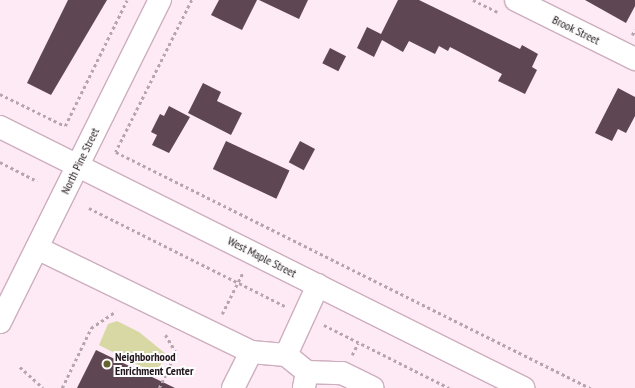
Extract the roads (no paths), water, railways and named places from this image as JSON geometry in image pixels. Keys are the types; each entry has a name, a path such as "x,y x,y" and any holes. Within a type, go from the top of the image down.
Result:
{"street":[{"name":"North Pine Street","path":"0,322 160,0"},
{"name":"Brook Street","path":"516,0 635,59"},
{"name":"West Maple Street","path":"0,126 523,388"},
{"path":"37,248 251,352 286,355 306,380 342,373 373,388"},
{"path":"286,355 318,285"},
{"path":"233,388 251,352"}],"place":[{"name":"Neighborhood Enrichment Center","path":"107,364"}]}
